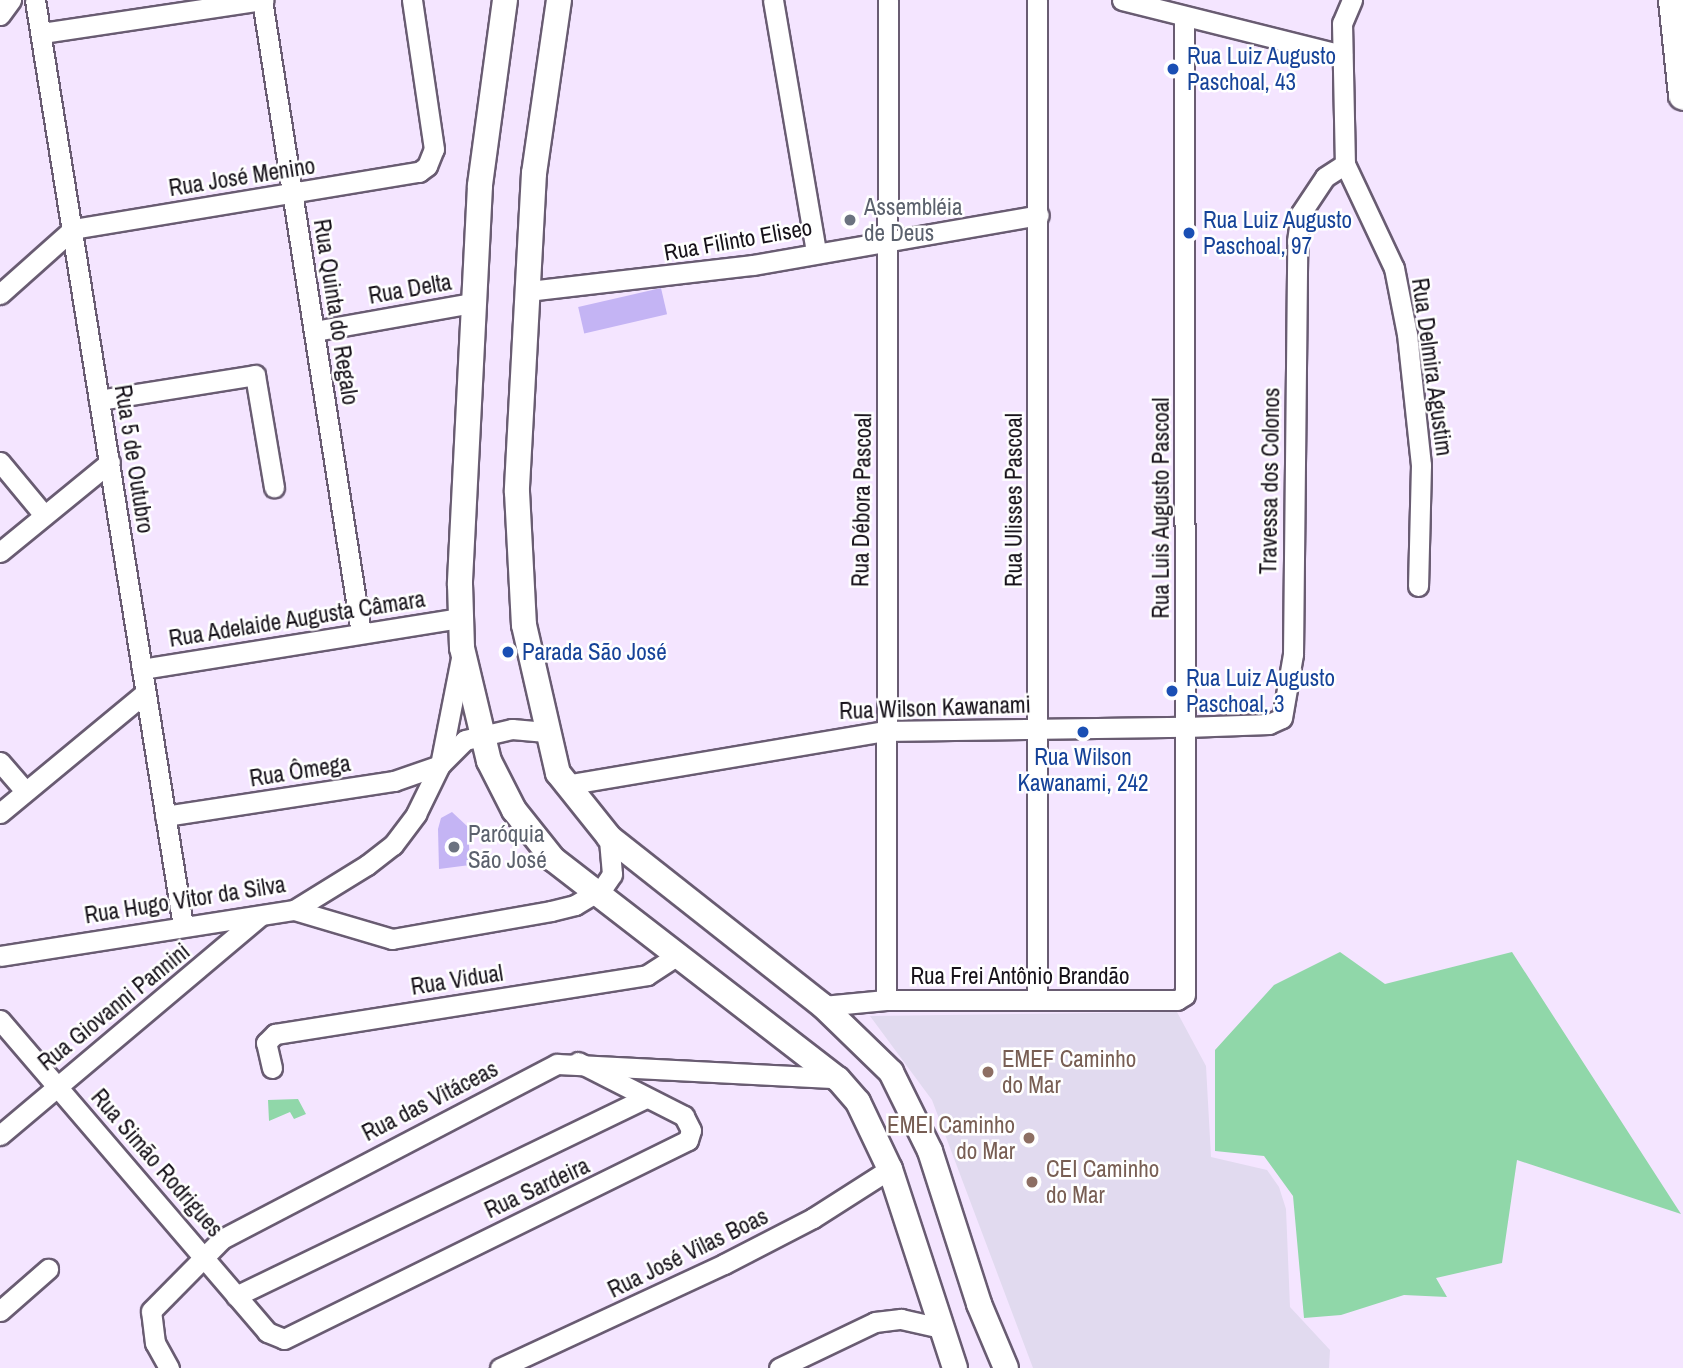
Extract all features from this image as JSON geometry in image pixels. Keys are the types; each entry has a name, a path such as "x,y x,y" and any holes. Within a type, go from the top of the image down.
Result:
{"highway":[{"path":"1673,0 1683,95"}],"main road":[{"path":"505,0 480,186 471,303 459,618 462,648 481,735 514,810 553,859 838,1079 871,1122 890,1169 955,1368"},
{"path":"559,0 534,173 517,492 524,625 546,732 565,785 610,837 823,1006 891,1072 913,1108 1006,1368"}],"street":[{"path":"0,15 12,0"},
{"name":"Rua 5 de Outubro","path":"35,0 183,926"},
{"path":"42,33 263,0"},
{"name":"Rua Quinta do Regalo","path":"263,0 361,632"},
{"name":"Rua José Menino","path":"73,229 419,172 434,149 412,0"},
{"path":"773,0 816,252"},
{"name":"Rua Débora Pascoal","path":"886,1000 883,731 890,239 888,0"},
{"name":"Rua Ulisses Pascoal","path":"1037,0 1037,1000"},
{"path":"1122,0 1342,55"},
{"path":"1333,0 1342,23"},
{"name":"Rua Delmira Agustim","path":"1352,0 1342,23 1345,164 1394,268 1407,334 1421,465 1418,586"},
{"name":"Rua Luis Augusto Pascoal","path":"1182,999 1186,989 1184,17"},
{"name":"Travessa dos Colonos","path":"1186,727 1269,724 1286,712 1293,654 1297,241 1301,213 1325,177 1345,164"},
{"name":"Rua Filinto Eliseo","path":"528,291 674,277 1039,215"},
{"path":"0,294 73,229"},
{"name":"Rua Delta","path":"315,331 471,303"},
{"path":"99,400 256,375 274,487"},
{"path":"0,462 44,514"},
{"path":"0,552 110,462"},
{"name":"Rua Adelaide Augusta Câmara","path":"142,669 459,618"},
{"name":"Rua Hugo Vitor da Silva","path":"440,765 462,648"},
{"path":"0,813 24,790 144,694"},
{"name":"Rua Wilson Kawanami","path":"565,785 883,731 1186,727"},
{"name":"Rua Hugo Vitor da Silva","path":"0,956 293,910 393,845 416,814 440,765 460,742 512,729 546,732"},
{"path":"0,762 24,790"},
{"name":"Rua Ômega","path":"165,816 394,781 440,765"},
{"path":"293,910 392,939 551,911 597,895 612,874 610,837"},
{"name":"Rua Giovanni Pannini","path":"0,1135 57,1084 259,917"},
{"name":"Rua Vidual","path":"272,1068 266,1043 275,1034 647,975 678,955"},
{"name":"Rua Frei Antônio Brandão","path":"823,1006 886,1000 1182,999"},
{"path":"852,1032 858,1003"},
{"name":"Rua Simão Rodrigues","path":"0,1020 275,1338"},
{"name":"Rua das Vitáceas","path":"169,1368 157,1350 151,1311 222,1239 296,1196 557,1064 578,1062 838,1079"},
{"name":"Rua Sardeira","path":"275,1338 302,1334 688,1140 688,1120 578,1062"},
{"path":"236,1296 646,1098"},
{"name":"Rua José Vilas Boas","path":"500,1368 735,1259 813,1218 890,1169"},
{"path":"0,1311 48,1269"},
{"path":"779,1368 875,1322 901,1319 941,1328"}],"shaded area":[{"path":"1177,1012 1206,1066 1211,1157 1267,1170 1279,1187 1286,1209 1290,1307 1330,1350 1329,1368 1033,1368 932,1100 870,1016"}],"green space":[{"path":"1340,952 1385,984 1512,952 1681,1214 1517,1160 1502,1263 1436,1278 1447,1297 1404,1295 1341,1315 1304,1318 1293,1196 1264,1156 1215,1151 1215,1050 1274,985"},
{"path":"298,1099 306,1114 294,1119 290,1112 269,1121 268,1100"}],"building":[{"path":"661,288 667,314 584,333 578,307"},
{"name":"Paróquia São José","path":"452,812 468,827 470,865 439,869 438,829 441,818"}],"place":[{"name":"Rua Luiz Augusto Paschoal, 43","path":"1173,69"},
{"name":"Assembléia de Deus","path":"850,220"},
{"name":"Rua Luiz Augusto Paschoal, 97","path":"1189,233"},
{"name":"Parada São José","path":"508,652"},
{"name":"Rua Luiz Augusto Paschoal, 3","path":"1172,691"},
{"name":"Rua Wilson Kawanami, 242","path":"1083,732"},
{"name":"Paróquia São José","path":"454,847"},
{"name":"EMEF Caminho do Mar","path":"988,1072"},
{"name":"EMEI Caminho do Mar","path":"1029,1138"},
{"name":"CEI Caminho do Mar","path":"1032,1182"}]}
